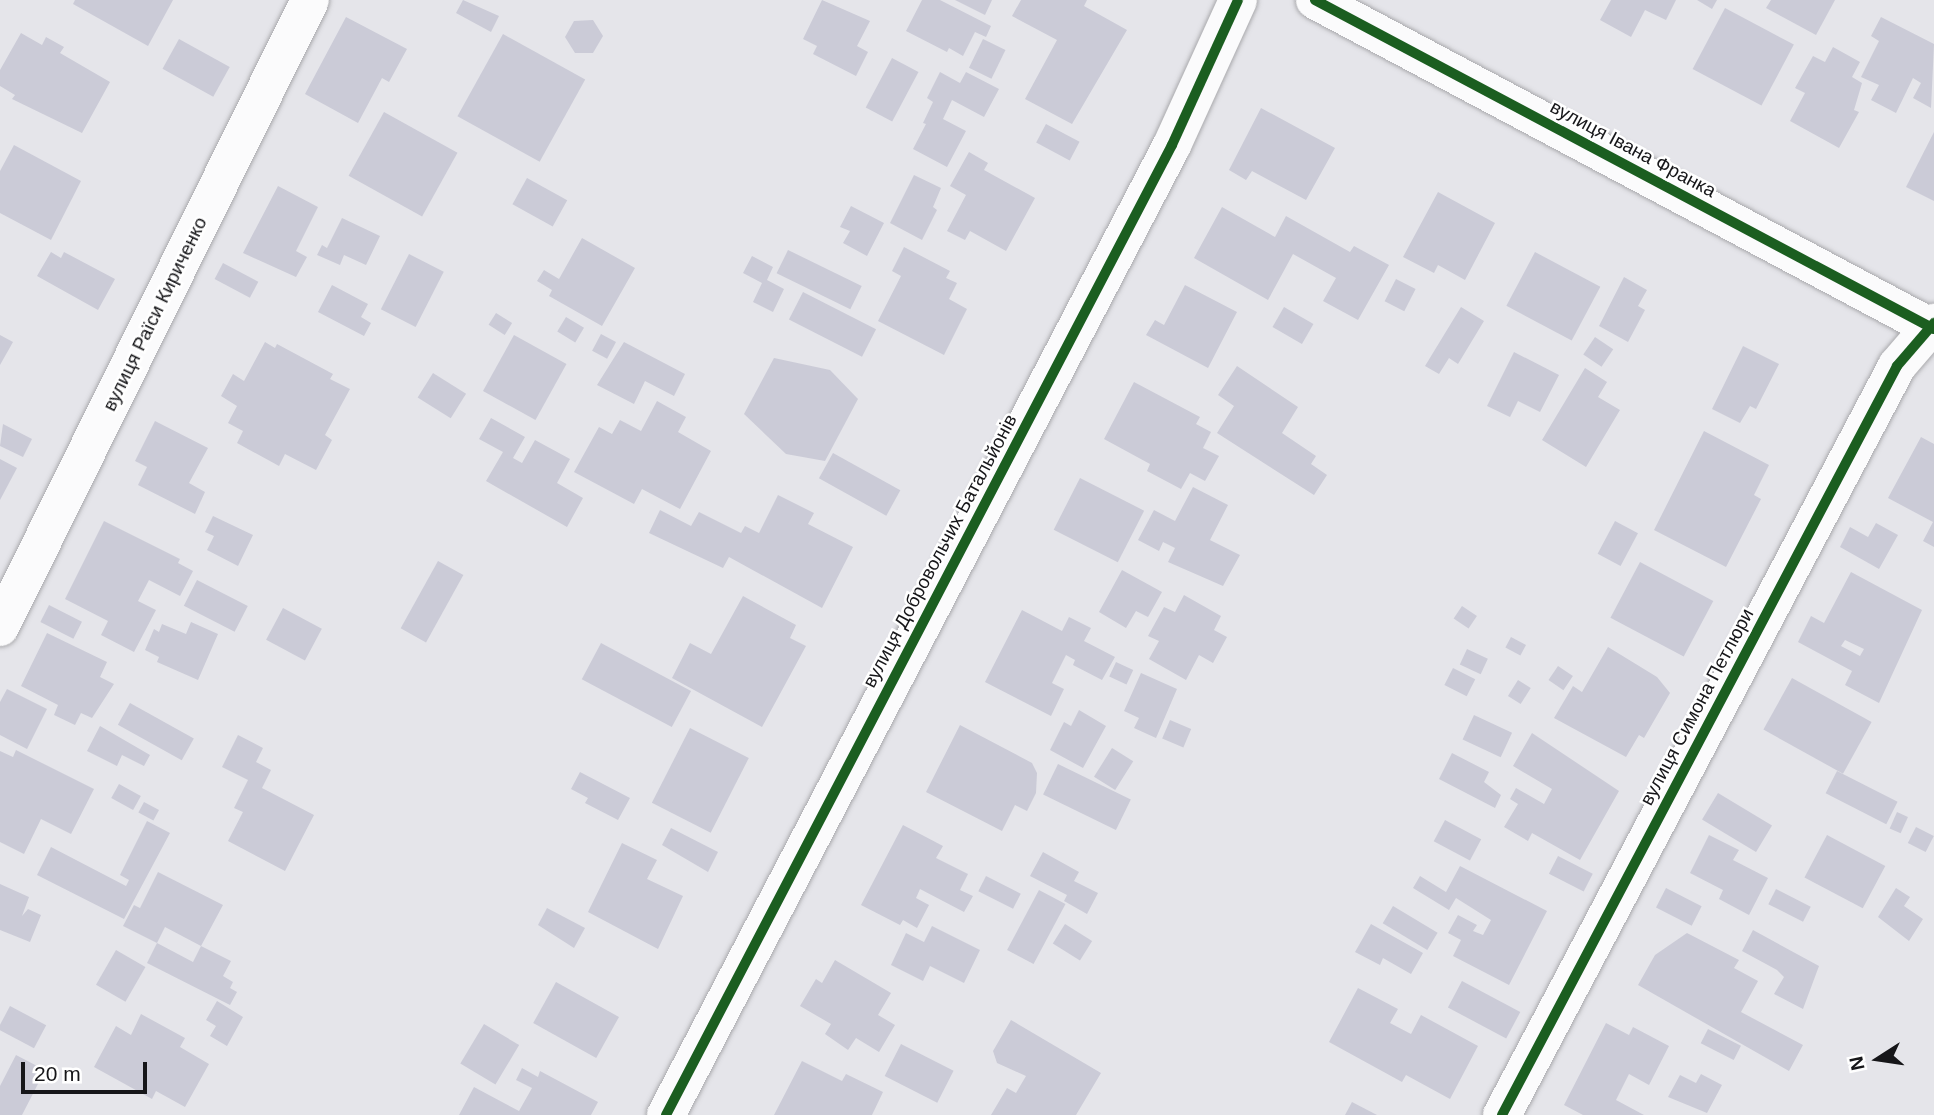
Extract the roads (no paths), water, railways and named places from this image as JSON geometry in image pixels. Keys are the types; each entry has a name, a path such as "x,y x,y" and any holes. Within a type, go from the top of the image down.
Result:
{"street":[{"name":"вулиця Раїси Кириченко","path":"0,627 310,0"},
{"name":"вулиця Добровольчих Батальйонів","path":"666,1115 1172,145 1238,0"},
{"name":"вулиця Івана Франка","path":"1315,0 1933,326"},
{"name":"вулиця Симона Петлюри","path":"1502,1115 1897,366 1933,326"}]}
